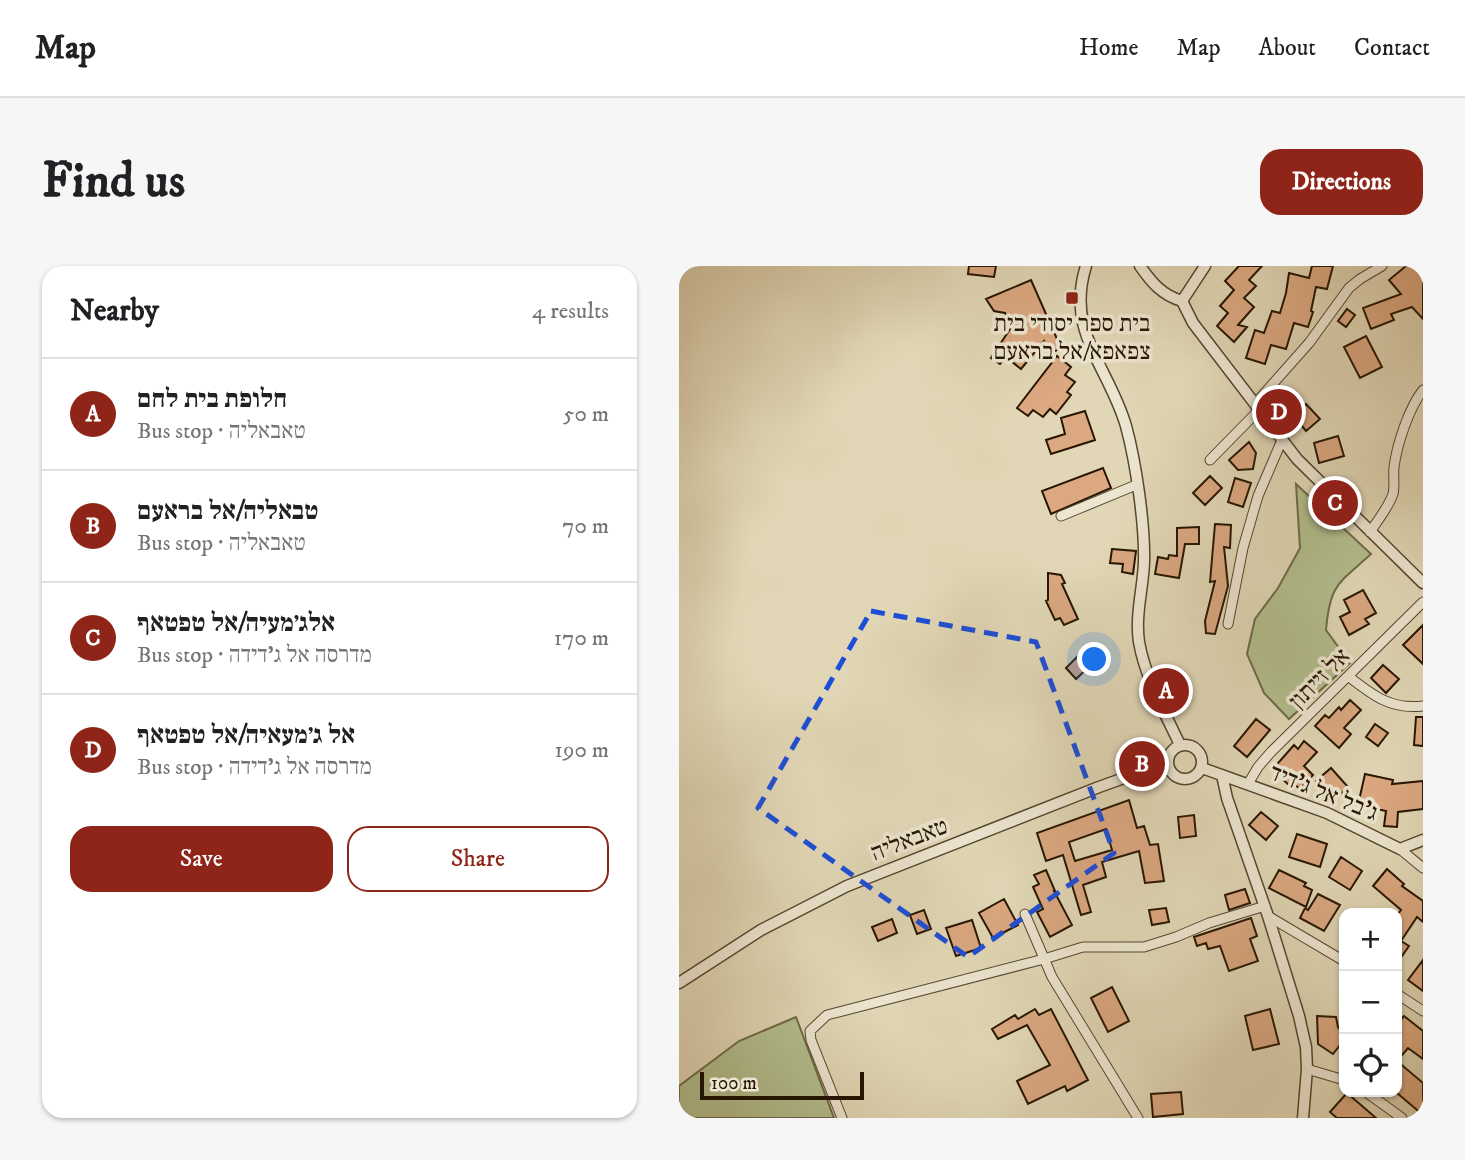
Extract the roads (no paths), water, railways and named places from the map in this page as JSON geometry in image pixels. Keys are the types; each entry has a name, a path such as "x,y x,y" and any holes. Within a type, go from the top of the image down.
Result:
{"street":[{"path":"1086,266 1079,303 1080,316 1123,418 1145,547 1139,607 1140,643 1152,683 1180,746"},
{"path":"1140,266 1164,294 1182,301 1193,323 1310,473 1423,583"},
{"path":"1182,301 1205,266"},
{"path":"1210,460 1257,407 1349,288 1382,266"},
{"path":"1370,532 1394,492 1394,467 1406,423 1416,398 1423,390"},
{"path":"1228,624 1243,548 1258,496 1282,440"},
{"path":"1061,516 1136,485"},
{"name":"אל זייתון","path":"1248,784 1271,752 1423,602"},
{"path":"1348,676 1393,706 1423,706"},
{"path":"1180,746 1191,746 1200,752 1202,768 1195,776 1185,780 1175,776 1169,768 1168,757 1180,746"},
{"name":"טאבאליה","path":"679,983 761,930 847,886 1099,787 1135,774 1169,768"},
{"name":"ג'בל אל ג'דיד","path":"1202,768 1327,813 1400,849 1423,868"},
{"path":"1222,775 1227,798 1267,911 1299,1016 1307,1069 1303,1118"},
{"path":"1400,849 1423,840"},
{"path":"842,1118 811,1040 810,1031 827,1015 1083,947 1144,947 1209,923 1267,911 1339,958"},
{"path":"1025,914 1052,977 1138,1118"},
{"path":"1402,997 1423,1011"},
{"path":"1307,1069 1339,1079"},
{"path":"1373,1097 1402,1118"}],"place":[{"name":"בית ספר יסודי בית צפאפא/אל בראעם","path":"1072,298"},
{"name":"אל ג׳מעאיה/אל טפטאף","path":"1279,412"},
{"name":"אלג׳מעיה/אל טפטאף","path":"1335,503"},
{"name":"חלופת בית לחם","path":"1166,691"},
{"name":"טבאליה/אל בראעם","path":"1142,764"}]}
